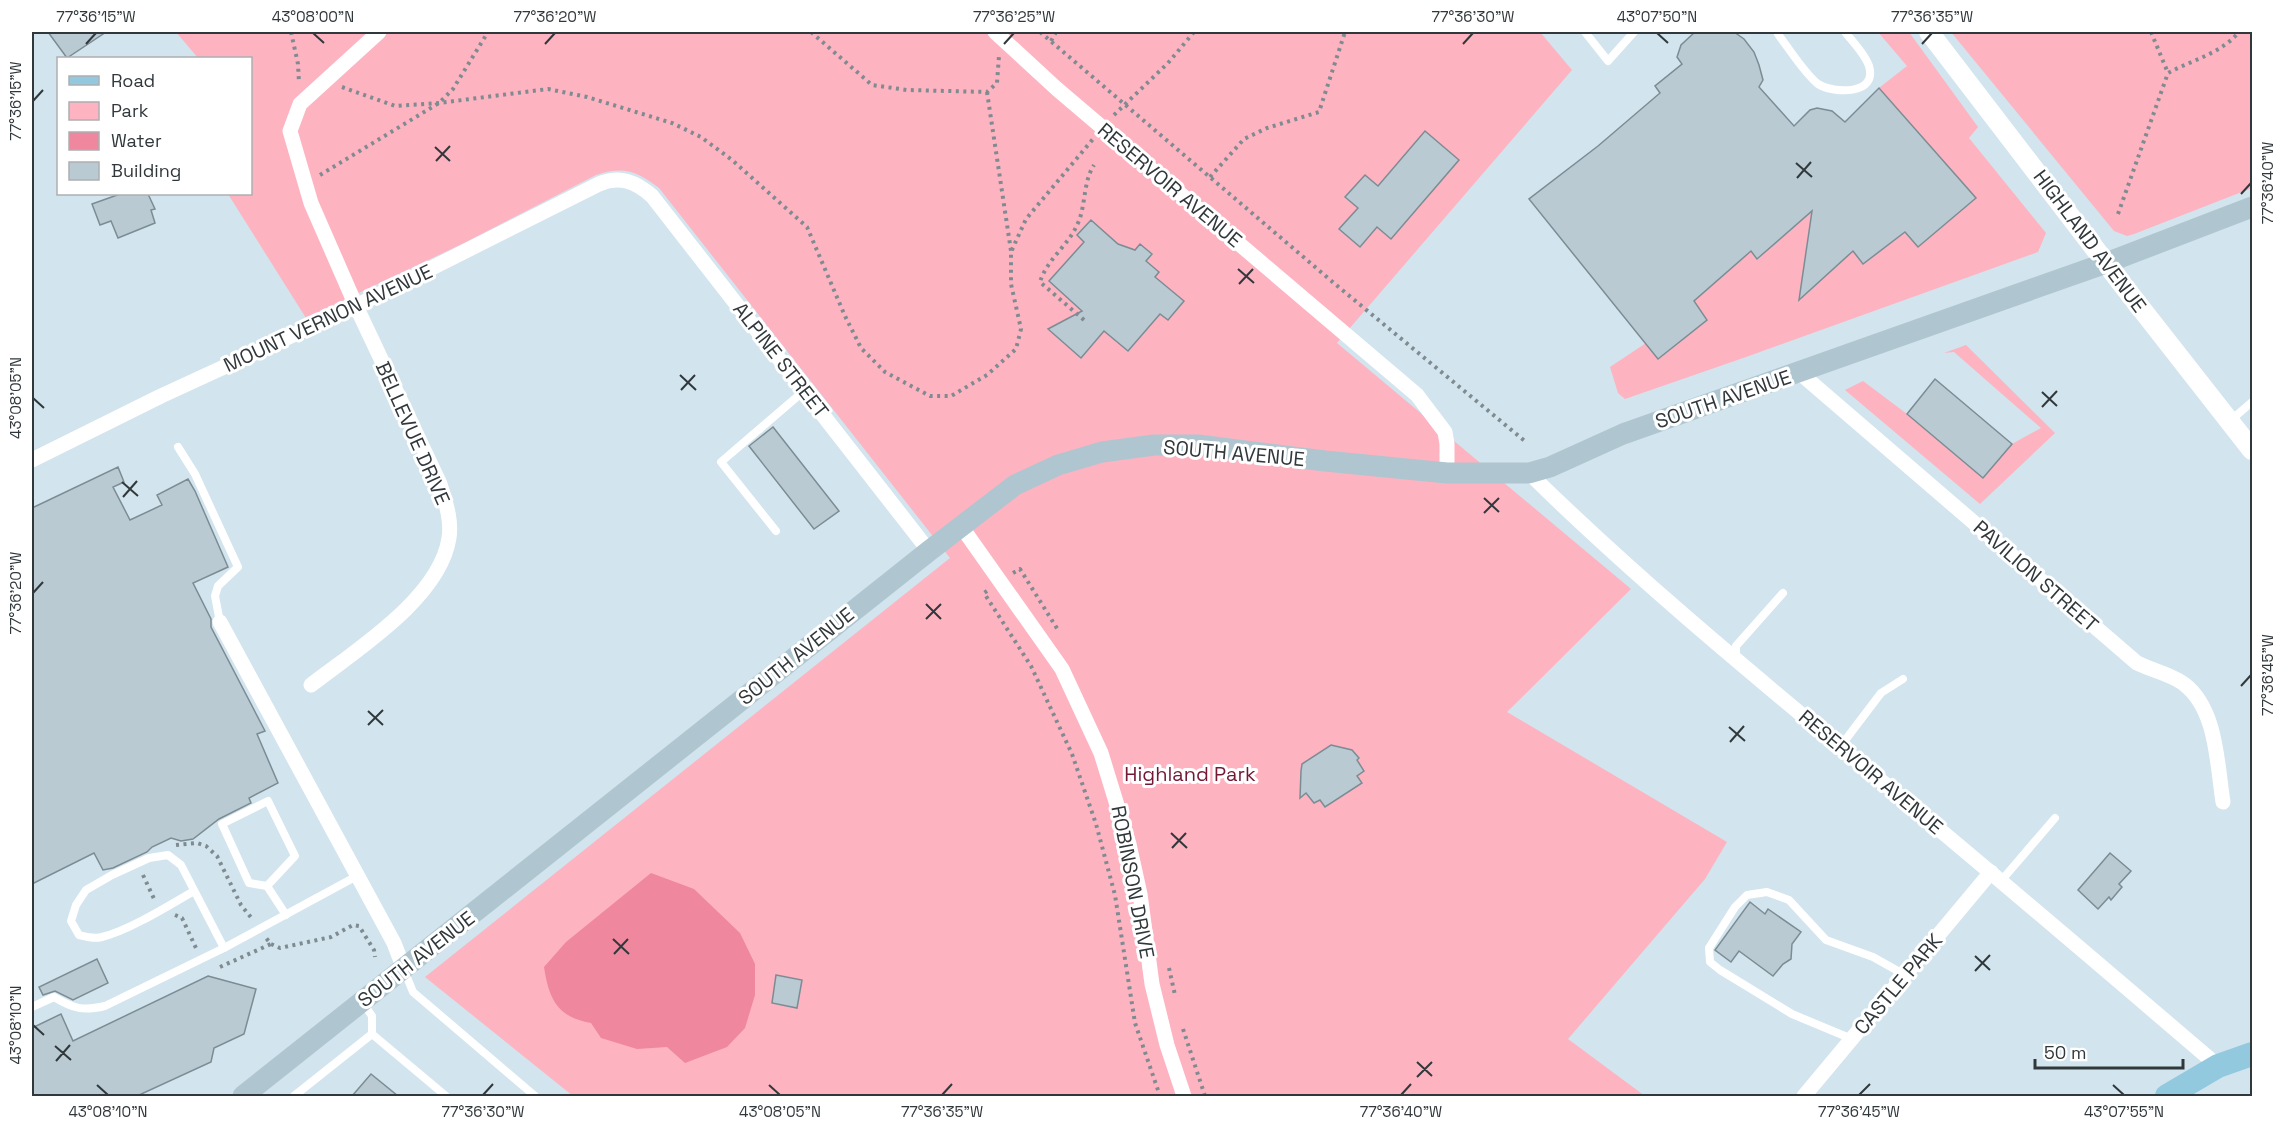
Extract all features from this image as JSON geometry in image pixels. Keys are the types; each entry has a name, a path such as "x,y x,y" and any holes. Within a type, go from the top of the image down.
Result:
{"main road":[{"name":"SOUTH AVENUE","path":"243,1096 929,550 1015,485 1058,465 1102,453 1154,445 1198,445 1448,473 1529,473 1550,467 1623,434 2106,263 2253,207"},
{"path":"2167,1096 2218,1066 2253,1054"}],"street":[{"path":"300,105 379,32"},
{"name":"RESERVOIR AVENUE","path":"995,32 1102,128 1417,395 1444,432 1447,444 1448,473"},
{"name":"HIGHLAND AVENUE","path":"1929,32 2253,450"},
{"name":"BELLEVUE DRIVE","path":"300,105 290,131 311,203 356,306 440,484 448,510 449,537 441,564 426,588 406,610 311,686"},
{"name":"MOUNT VERNON AVENUE","path":"32,460 161,396 356,306 599,184 625,180"},
{"name":"ALPINE STREET","path":"625,180 652,196 929,550"},
{"name":"PAVILION STREET","path":"1800,373 2137,663 2184,683 2196,697 2205,713 2211,732 2223,801"},
{"name":"RESERVOIR AVENUE","path":"1529,473 1558,502 1736,661 1996,876 2218,1066"},
{"name":"ROBINSON DRIVE","path":"961,526 1062,669 1101,753 1129,844 1140,894 1152,984 1167,1045 1184,1096"},
{"path":"220,622 394,943 404,969"},
{"name":"CASTLE PARK","path":"1804,1096 1905,975 1996,876"}],"lane":[{"path":"1585,32 1608,61 1634,32"},
{"path":"1777,32 1816,82 1829,90 1853,92 1865,84 1870,73 1869,64 1845,32"},
{"path":"776,531 721,462 805,390"},
{"path":"2230,421 2253,402"},
{"path":"178,447 195,474 238,567 218,586 215,596 220,622"},
{"path":"1736,661 1736,646 1783,593"},
{"path":"1840,747 1881,693 1903,679"},
{"path":"267,886 295,856 268,801 222,824 249,883 267,886 286,915"},
{"path":"1996,876 2055,818"},
{"path":"194,891 103,937 90,938 79,935 71,921 76,905 86,890 149,858 168,855 181,865 224,948"},
{"path":"32,1007 54,997 68,1005 86,1010 105,1006 224,948 357,876"},
{"path":"1852,1039 1792,1014 1710,962 1709,948 1735,907 1747,895 1767,892 1789,900 1826,940 1873,957 1905,975"},
{"path":"404,969 413,992 535,1096"},
{"path":"362,1001 372,1016 372,1034"},
{"path":"294,1096 372,1034"},
{"path":"372,1034 446,1096"}],"path":[{"path":"291,32 298,64 300,105"},
{"path":"317,177 439,103 453,89 488,32"},
{"path":"811,32 872,85 907,90 987,92 997,83"},
{"path":"1040,32 1335,284 1526,442"},
{"path":"1051,41 1056,32"},
{"path":"1102,128 1168,63 1194,32"},
{"path":"1210,177 1244,139 1268,128 1319,112 1345,32"},
{"path":"2118,214 2168,73 2151,32"},
{"path":"2168,73 2213,52 2239,32"},
{"path":"335,85 395,106 439,103 548,88 587,97 672,123 701,137 732,160 807,227 861,348 885,372 930,396 951,396 987,375 1016,349 1021,329 1011,284 1011,252 987,92"},
{"path":"1011,252 1026,219 1080,153"},
{"path":"1084,320 1040,282 1044,270 1078,224 1089,173 1094,165"},
{"path":"984,593 1031,666 1072,754 1096,824 1115,895 1135,1023 1160,1096"},
{"path":"149,858 174,845 196,843 206,846 222,862 241,905 250,917"},
{"path":"271,944 280,948 324,939 353,925 359,926 364,933 375,957"}],"green space":[{"name":"Highland Park","path":"176,32 1540,32 1572,70 1337,343 1631,589 1507,712 1727,842 1705,879 1568,1039 1645,1096 573,1096 425,977 950,558 659,188 637,174 614,171 596,175 464,243 306,318 229,195 252,195 252,57 197,57"},
{"path":"1878,32 1909,32 1978,127 1969,138 2046,233 2038,252 1625,399 1618,393 1610,367 1646,343 1659,359 1707,320 1694,301 1751,251 1758,259 1816,208 1830,223 1807,243 1800,300 1853,251 1863,264 1905,232 1918,247 1975,199 1879,88 1907,66"},
{"path":"1951,32 2252,32 2252,188 2134,234 2127,236 2114,231"},
{"path":"1966,345 2055,433 1980,504 1845,390 1863,381 1983,477 2012,444 2041,428 1954,352 1944,353"}],"water":[{"path":"651,873 694,889 740,933 755,964 755,995 745,1028 727,1047 685,1063 667,1047 637,1049 601,1038 591,1023 570,1016 557,1005 552,997 544,967 566,942"}],"building":[{"path":"48,32 106,32 68,57"},
{"path":"1695,32 1734,32 1744,39 1754,52 1759,65 1763,80 1759,87 1794,126 1810,110 1817,108 1832,111 1845,122 1879,88 1976,198 1918,247 1905,232 1863,264 1853,251 1799,300 1812,211 1757,259 1751,251 1694,301 1707,320 1658,359 1529,199 1598,146 1660,93 1655,86 1682,64 1677,57 1681,45"},
{"path":"1425,131 1459,160 1391,239 1377,227 1360,247 1339,229 1358,208 1345,197 1365,175 1378,186"},
{"path":"117,195 148,195 155,209 151,210 155,223 118,238 111,221 100,225 92,204"},
{"path":"1091,220 1118,244 1135,250 1140,244 1152,254 1146,261 1159,272 1155,277 1184,301 1168,320 1160,314 1128,351 1104,331 1081,358 1048,329 1082,311 1049,281 1084,242 1077,235"},
{"path":"1935,379 2012,444 1983,478 1907,414"},
{"path":"773,427 839,511 814,529 749,446"},
{"path":"118,467 124,482 113,487 130,520 162,505 157,495 188,479 195,491 228,567 193,583 211,619 211,627 265,731 257,734 278,783 249,798 251,803 219,819 193,839 181,841 171,838 113,868 103,870 94,853 32,884 32,508"},
{"path":"1331,745 1352,750 1359,758 1357,760 1364,771 1357,776 1362,783 1325,807 1320,800 1314,803 1306,793 1300,798 1301,771 1302,764"},
{"path":"2110,853 2131,871 2119,884 2122,887 2111,900 2109,897 2098,909 2078,890"},
{"path":"1750,902 1765,914 1768,909 1801,932 1792,944 1791,959 1783,964 1773,976 1739,951 1731,962 1715,950"},
{"path":"97,959 108,983 73,1000 55,991 43,995 39,987"},
{"path":"776,975 802,980 797,1008 772,1003"},
{"path":"208,976 256,989 244,1034 214,1048 211,1062 137,1096 32,1096 32,1028 61,1014 73,1041"},
{"path":"371,1074 398,1096 352,1096"}]}
